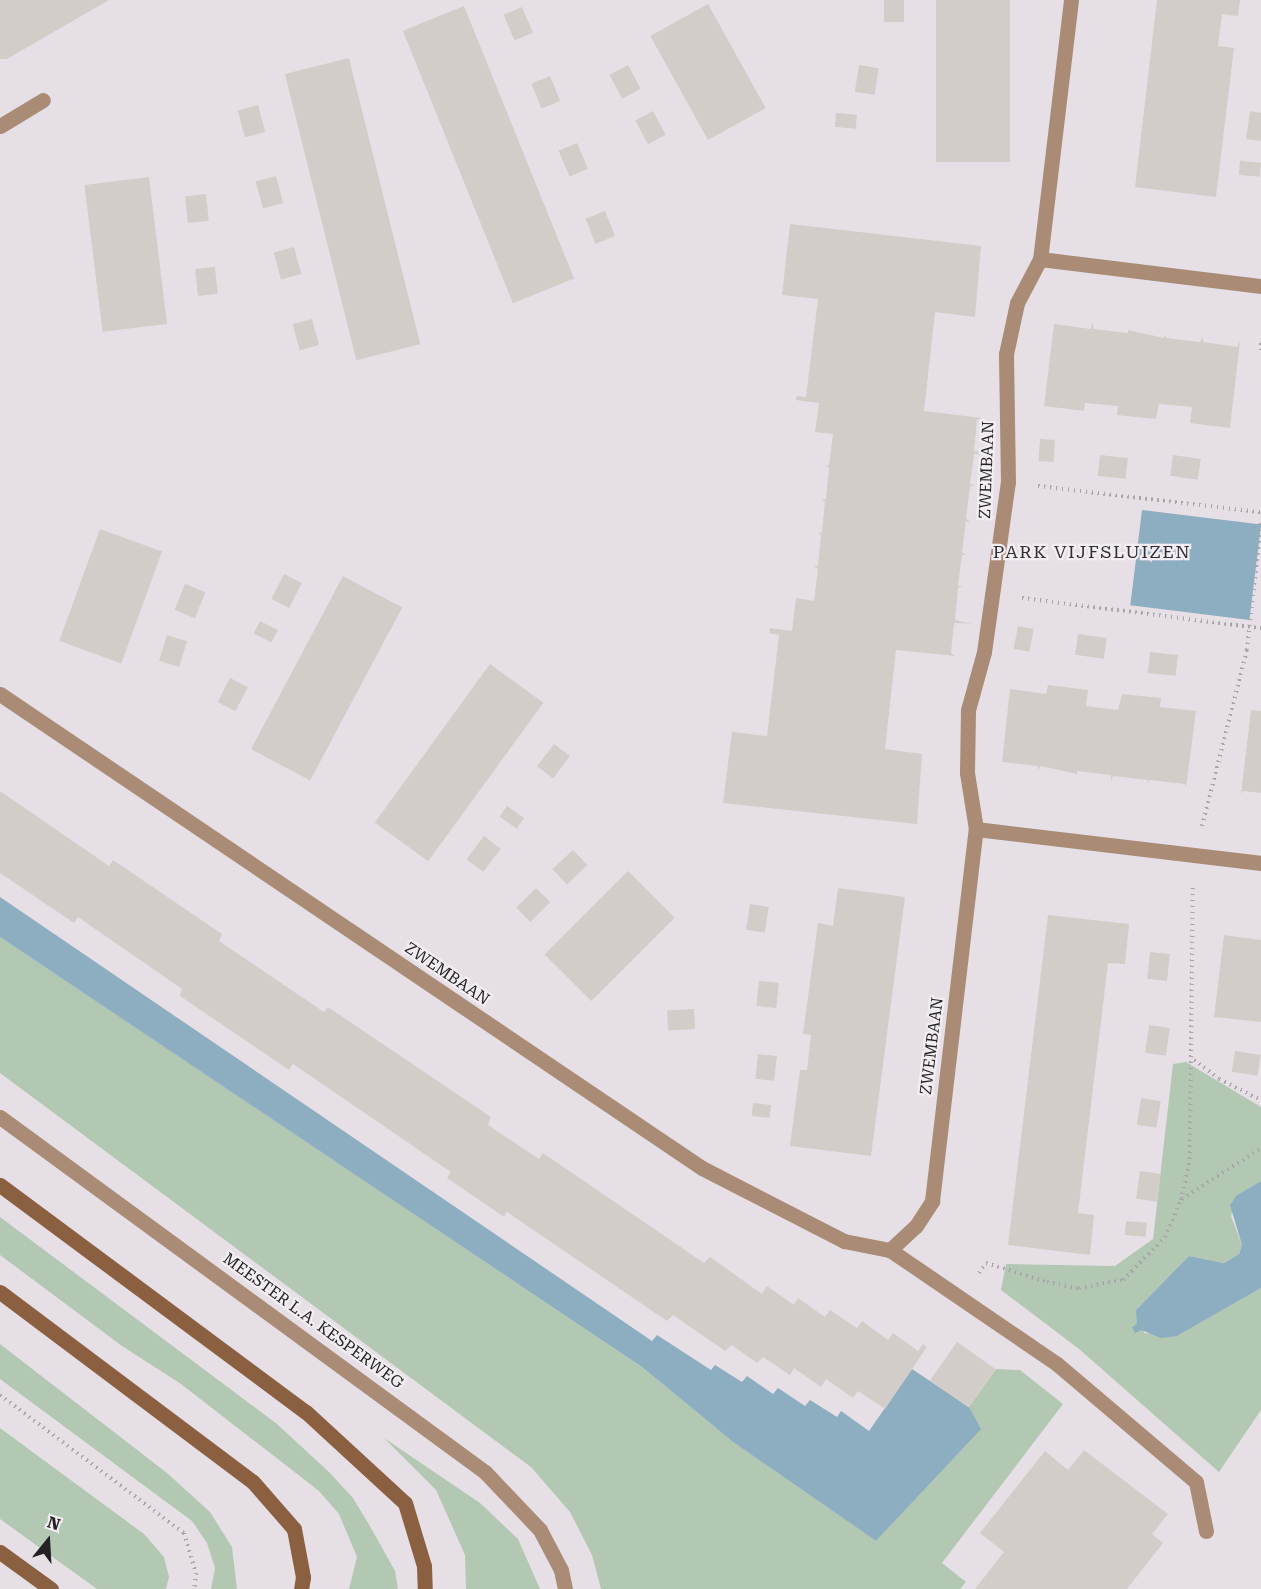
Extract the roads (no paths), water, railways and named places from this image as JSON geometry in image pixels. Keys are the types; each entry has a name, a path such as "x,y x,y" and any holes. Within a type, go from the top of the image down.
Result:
{"main road":[{"path":"0,1185 306,1412 405,1503 424,1566 425,1589"},
{"path":"0,1292 253,1482 294,1528 303,1577 301,1589"},
{"path":"0,1552 51,1589"}],"street":[{"name":"ZWEMBAAN","path":"890,1250 916,1226 932,1201 976,829 967,772 968,710 984,652 1008,482 1006,354 1017,303 1040,259 1071,0"},
{"path":"0,126 43,100"},
{"path":"1040,259 1261,286"},
{"name":"ZWEMBAAN","path":"0,694 702,1168 843,1241 890,1250 1058,1364 1196,1482 1206,1531"},
{"path":"976,829 1261,863"},
{"name":"MEESTER L.A. KESPERWEG","path":"0,1117 486,1472 540,1530 561,1570 565,1589"}],"water":[{"path":"1142,510 1261,525 1249,620 1130,605"},
{"path":"0,897 652,1341 657,1335 711,1370 715,1365 742,1382 747,1376 773,1394 778,1388 805,1406 810,1400 837,1417 841,1411 869,1431 912,1369 969,1407 981,1429 876,1541 733,1442 642,1367 0,937"},
{"path":"1261,1181 1261,1288 1177,1336 1161,1338 1141,1330 1135,1333 1132,1327 1137,1324 1136,1310 1189,1256 1224,1263 1239,1254 1242,1245 1230,1205 1237,1195"}],"district":[{"name":"PARK VIJFSLUIZEN","path":"1092,552"}]}
